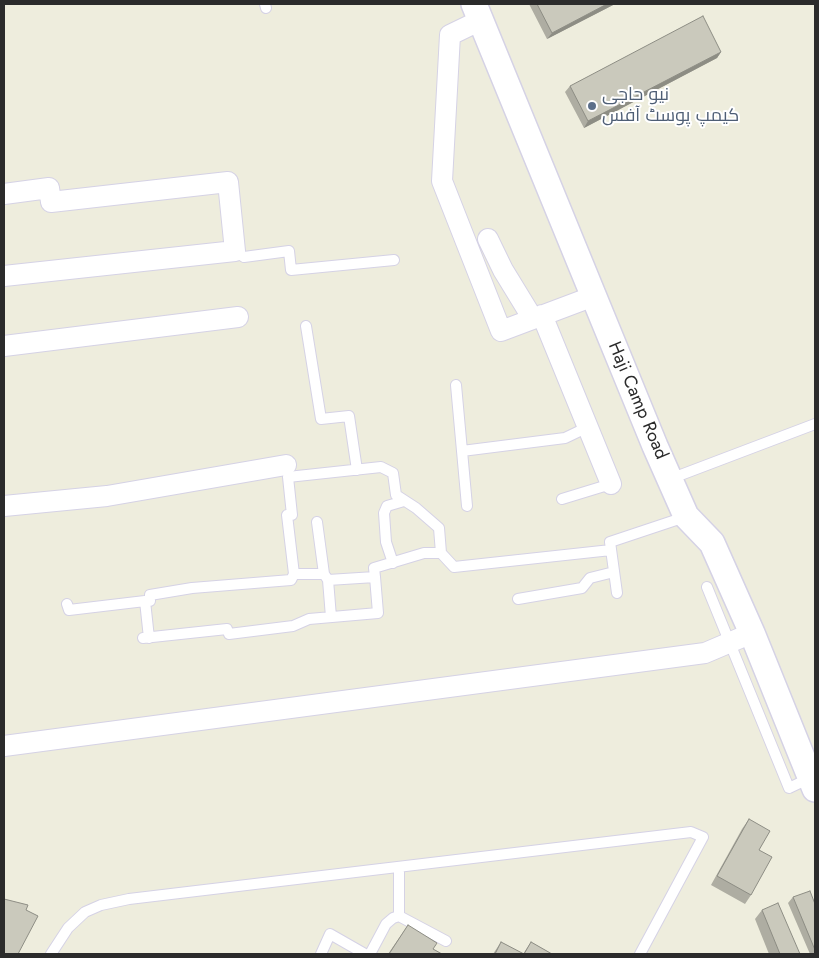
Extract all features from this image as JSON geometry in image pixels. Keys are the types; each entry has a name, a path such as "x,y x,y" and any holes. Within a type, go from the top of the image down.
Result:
{"street":[{"name":"Haji Camp Road","path":"478,12 686,516 712,543 752,633 813,784"},
{"path":"478,12 450,35 442,181 500,331 594,296"},
{"path":"4,194 49,188 50,202 228,182 235,251 4,276"},
{"path":"488,239 503,270 538,317 611,484"},
{"path":"4,346 238,317"},
{"path":"4,506 107,496 286,465"},
{"path":"4,746 705,653 752,633"}],"lane":[{"path":"235,251 244,256 289,251 291,270 394,260"},
{"path":"306,326 321,419 349,416 357,470"},
{"path":"456,385 467,506"},
{"path":"670,478 815,424"},
{"path":"462,451 565,438 588,428"},
{"path":"67,604 69,610 145,602 150,601 150,595 192,588 291,580 294,574 288,515 292,515 288,477 381,467 393,473 396,495 416,508 439,528 441,553 454,567 611,550"},
{"path":"562,499 611,484"},
{"path":"393,563 386,542 384,513 387,506 404,501"},
{"path":"616,593 610,542 686,516"},
{"path":"317,522 331,617"},
{"path":"145,602 146,638 228,629 229,634 293,626 309,619 378,613 374,568 424,554 441,553"},
{"path":"518,599 582,588 590,578 614,572"},
{"path":"294,574 326,577 375,577"},
{"path":"707,587 728,643 789,788 813,784"},
{"path":"51,954 68,928 85,912 101,905 129,899 691,832 703,837 640,954"},
{"path":"399,868 400,916"},
{"path":"370,954 386,924 393,918 400,916 446,941"},
{"path":"320,954 330,934 365,954"}],"building":[{"path":"537,4 607,4 552,33"},
{"path":"703,16 721,52 588,121 570,86"},
{"path":"749,819 770,831 759,850 772,857 751,895 717,876"},
{"path":"810,891 815,904 815,950 793,897"},
{"path":"4,899 28,905 26,910 38,916 18,954 4,954"},
{"path":"778,903 800,954 780,954 762,910"},
{"path":"408,925 437,943 433,949 442,954 389,954"},
{"path":"501,942 524,954 495,954"},
{"path":"531,942 552,954 524,954"}],"place":[{"name":"نیو حاجی کیمپ پوسٹ آفس","path":"592,106"}]}
